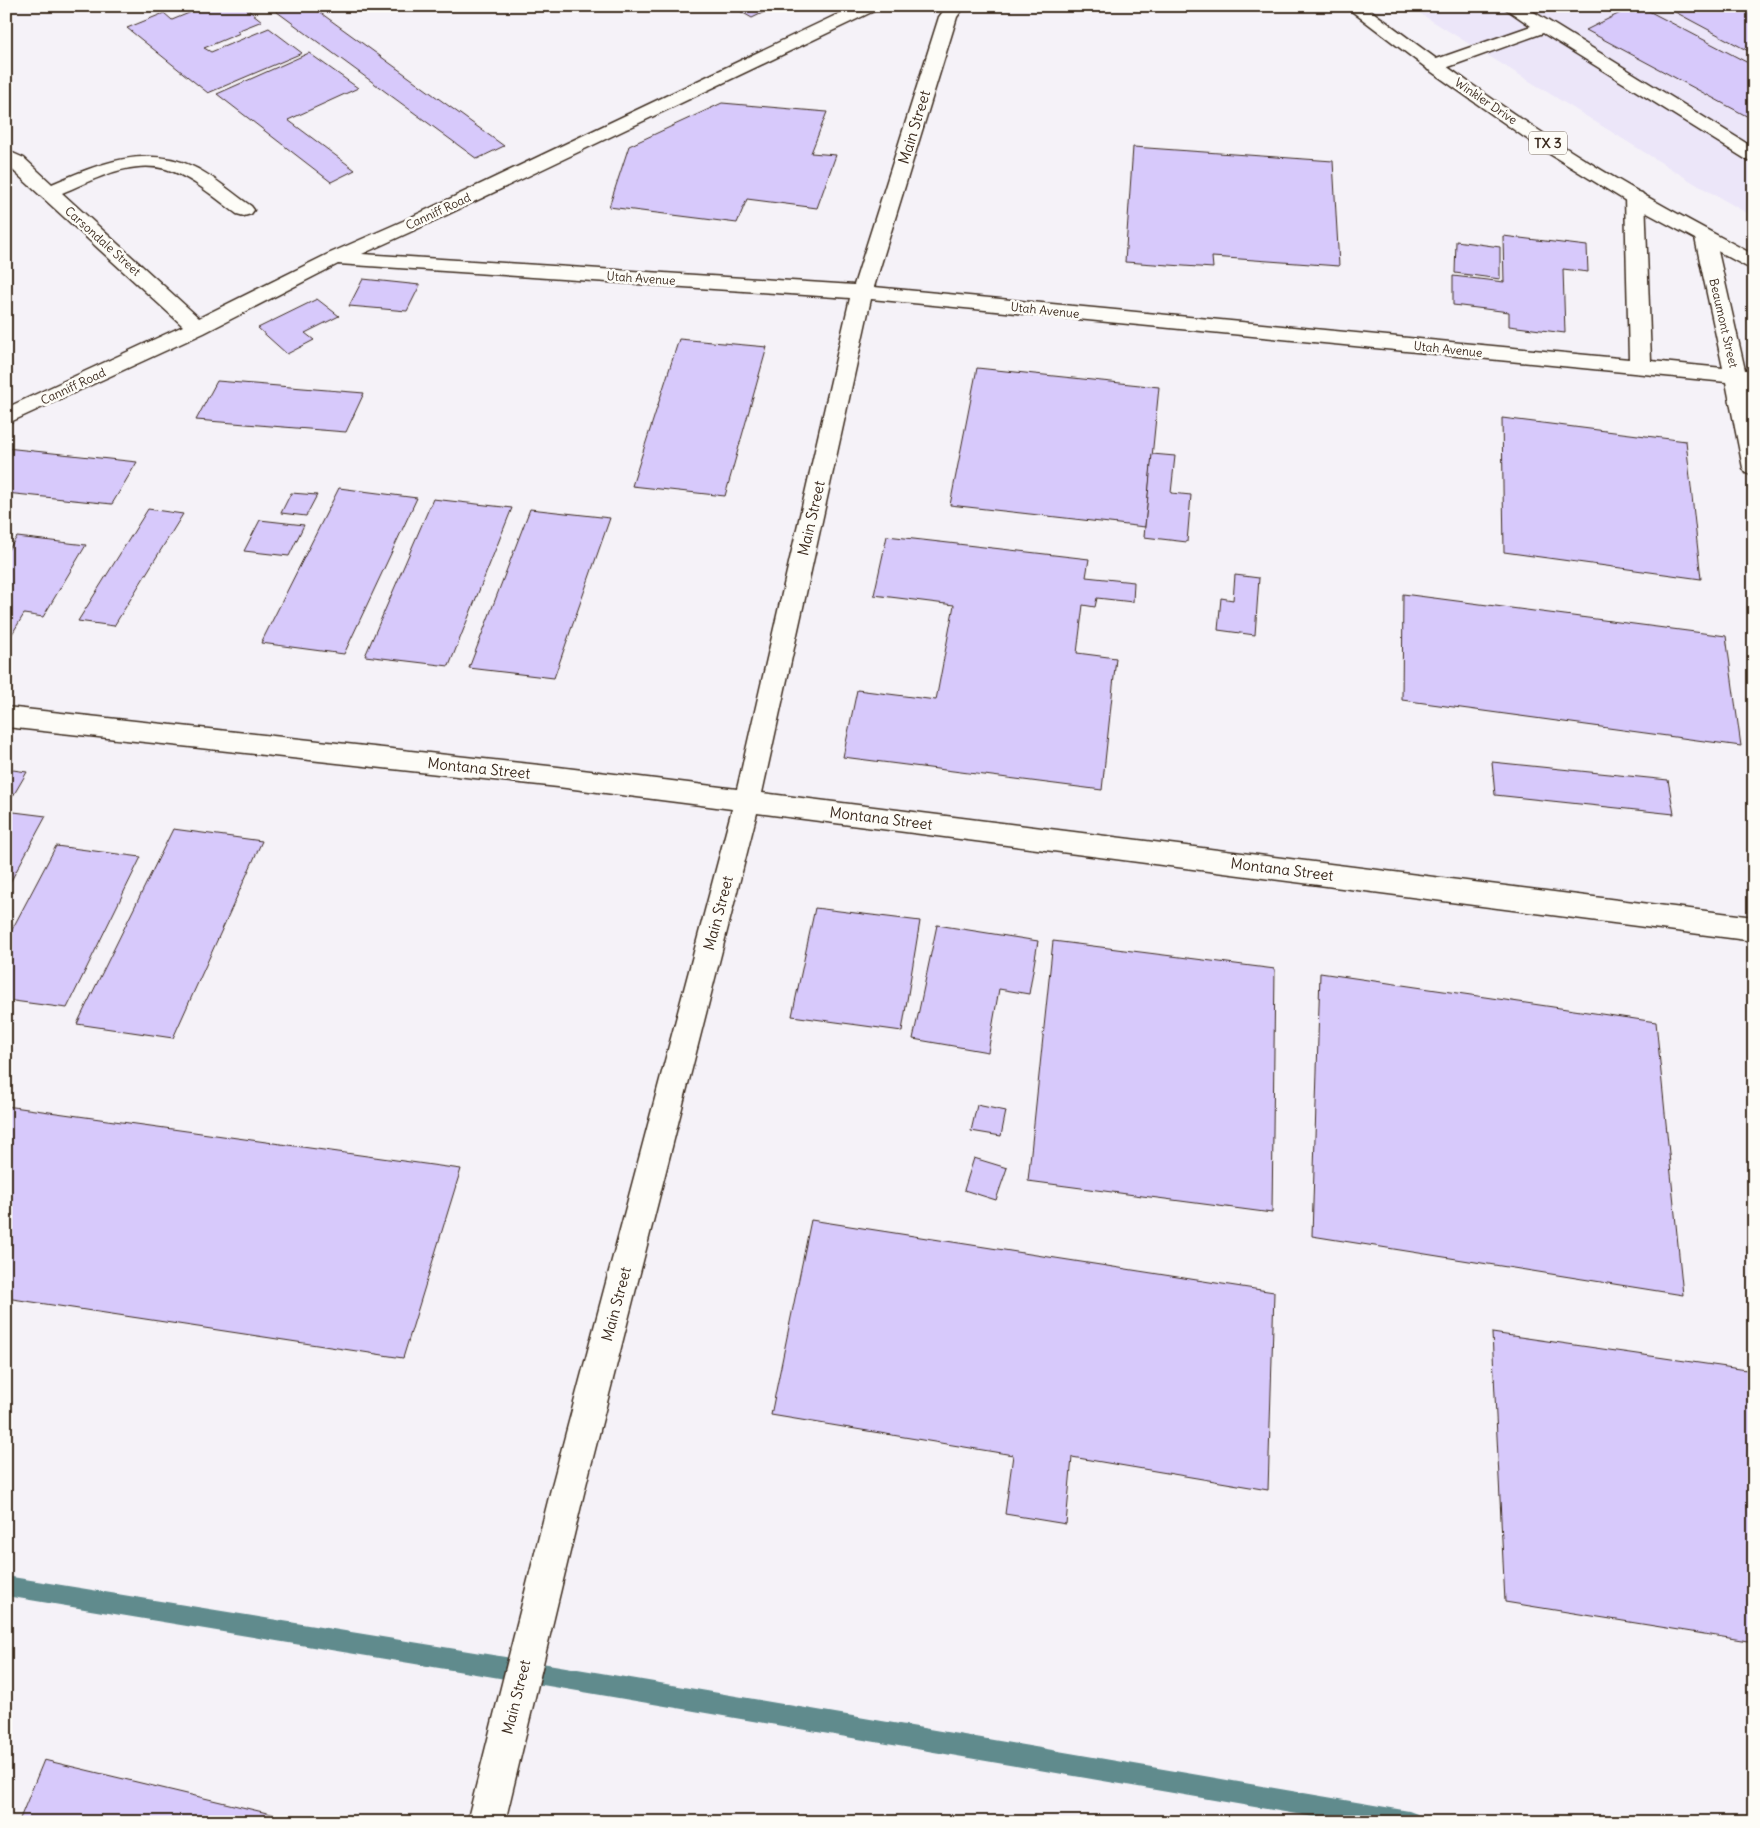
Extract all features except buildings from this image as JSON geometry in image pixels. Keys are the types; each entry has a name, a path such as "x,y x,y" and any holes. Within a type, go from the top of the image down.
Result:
{"street":[{"name":"Canniff Road","path":"6,417 197,328 335,258 410,225 870,6"},
{"name":"Main Street","path":"486,1822 545,1578 747,802 862,292 948,17 956,6"},
{"name":"Winkler Drive","path":"1354,6 1434,66 1574,161 1705,238 1754,263"},
{"path":"1511,6 1754,156"},
{"path":"1434,66 1544,28"},
{"name":"Carsondale Street","path":"6,156 17,162 197,328"},
{"path":"49,192 113,166 140,160 166,162 187,170 244,210"},
{"path":"1635,197 1640,367"},
{"name":"Beaumont Street","path":"1705,238 1745,378 1754,468"},
{"name":"Utah Avenue","path":"335,258 862,292 1745,378"},
{"name":"Montana Street","path":"6,717 558,777 1754,929"}],"shaded area":[{"path":"1408,6 1754,6 1754,217 1694,183"}],"waterway":[{"path":"6,1586 560,1677 1409,1822"}]}
